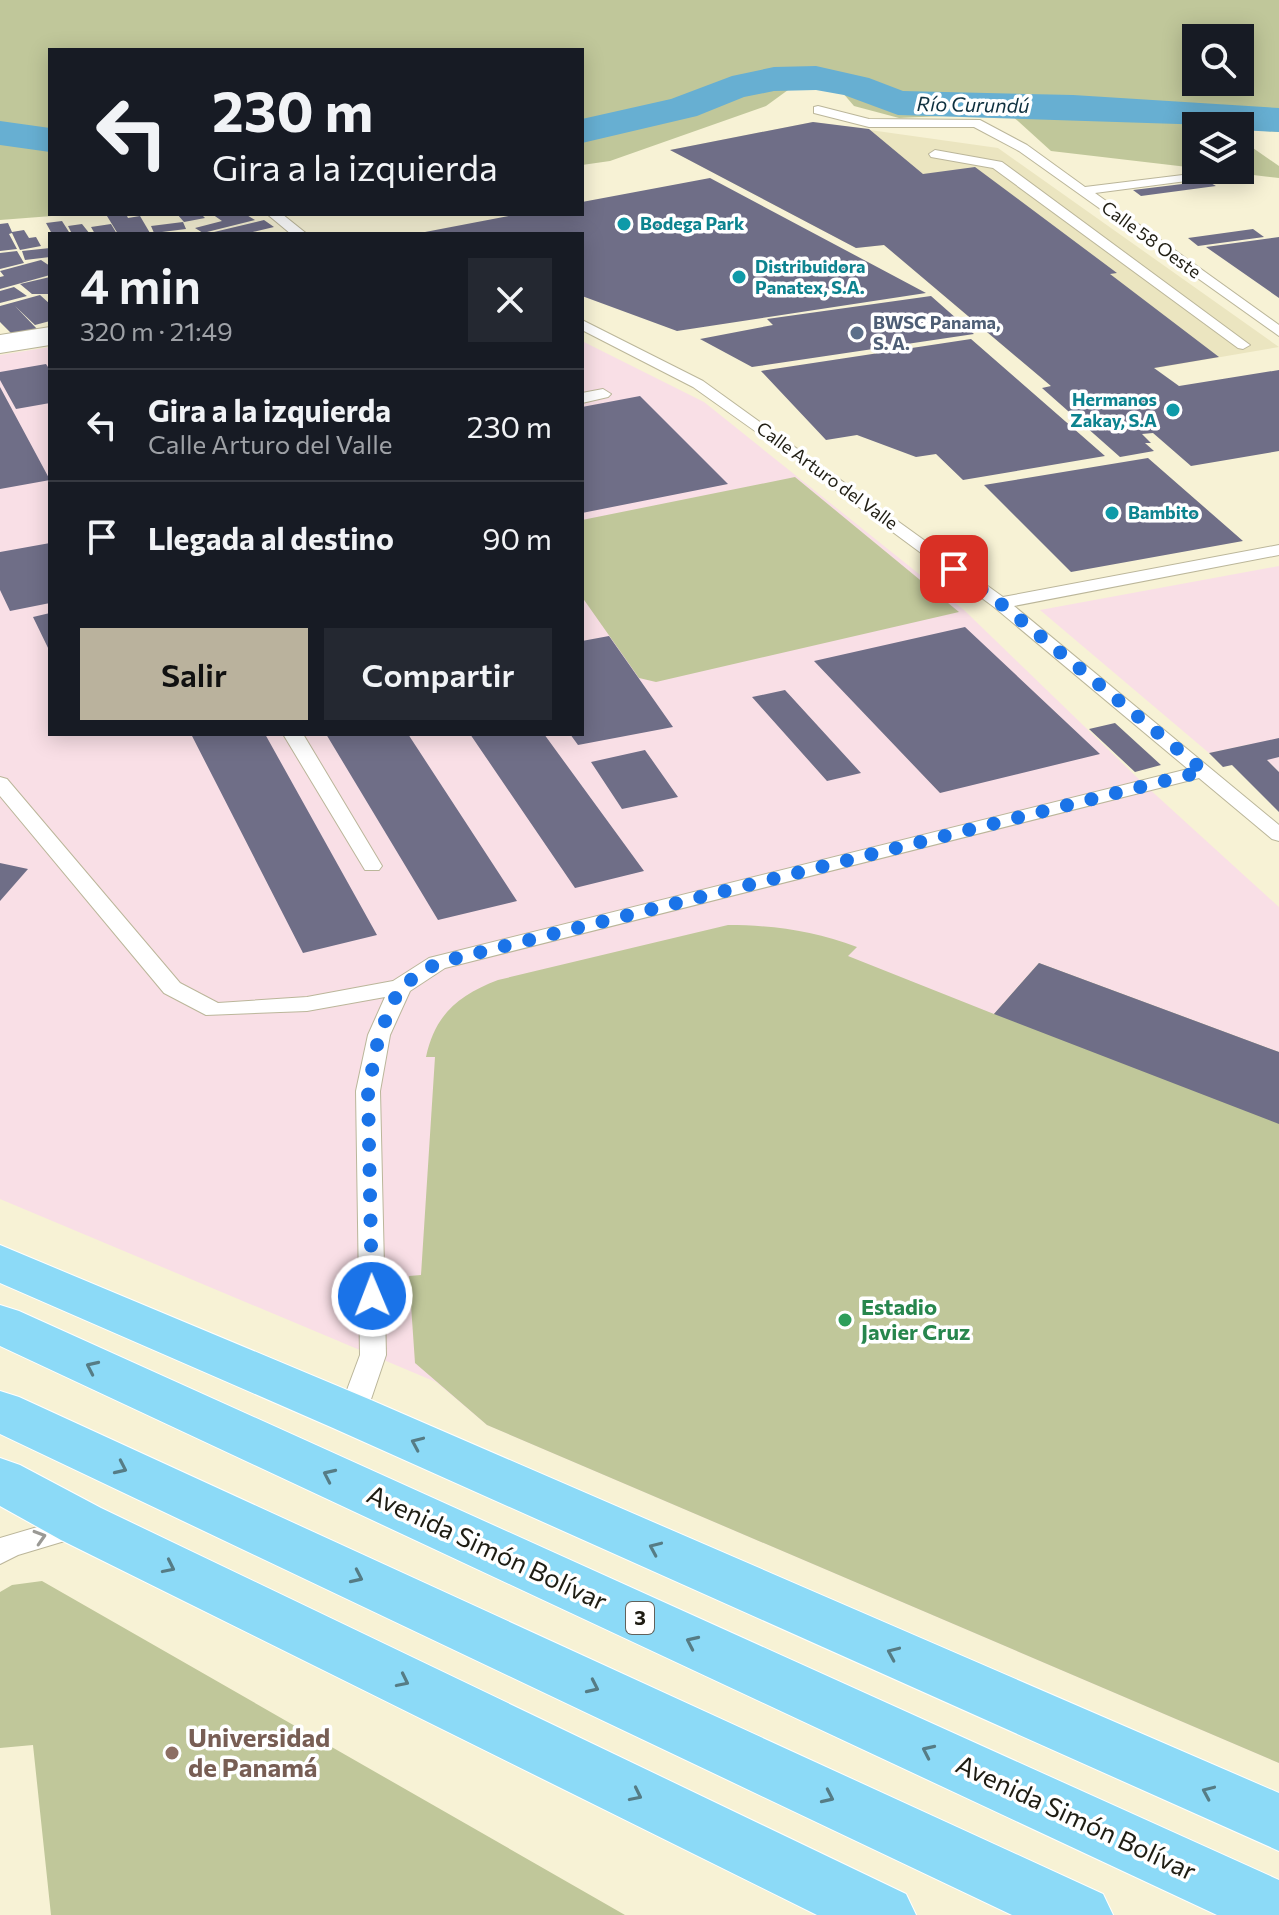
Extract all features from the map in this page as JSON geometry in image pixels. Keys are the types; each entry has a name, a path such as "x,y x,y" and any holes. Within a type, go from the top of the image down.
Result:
{"main road":[{"path":"0,1263 352,1414 1279,1823"},
{"name":"Avenida Simón Bolívar","path":"0,1324 1279,1912"},
{"path":"0,1411 1080,1915"},
{"path":"0,1480 81,1524 883,1915"}],"street":[{"path":"0,344 48,336"}],"lane":[{"name":"Calle 58 Oeste","path":"818,110 869,123 976,123 1023,148 1279,332"},
{"path":"935,154 997,165 1243,345"},
{"path":"1083,191 1182,178"},
{"path":"277,216 297,232"},
{"path":"1077,224 1119,217"},
{"name":"Calle Arturo del Valle","path":"584,325 698,384 1000,603 1279,835"},
{"path":"584,398 603,394"},
{"path":"1000,603 1279,550"},
{"path":"294,736 372,866"},
{"path":"0,783 172,988 214,1010 307,1004 400,987 437,963 1204,771"},
{"path":"352,1414 373,1355 368,1091 379,1035 400,987"},
{"path":"0,1553 9,1546 81,1524"}],"shaded area":[{"path":"813,122 998,148 1279,347 1051,386 884,245 856,248 670,150"},
{"path":"584,342 704,402 964,610 1146,786 1279,907 1279,1763 487,1425 436,1382 0,1199 0,355 48,347 48,736 584,736"},
{"path":"1279,566 1279,772 1251,744 1209,753 1040,610"}],"green space":[{"path":"0,0 1279,0 1279,132 1254,130 1254,112 1182,112 1182,166 1051,151 1009,113 899,118 854,106 842,92 796,71 799,82 766,106 610,161 584,165 584,48 48,48 48,145 0,138"},
{"path":"0,142 48,147 48,216 52,216 0,220"},
{"path":"1254,149 1279,166 1279,178 1254,175"},
{"path":"795,477 959,612 656,682 639,678 584,600 584,520"},
{"name":"Estadio Javier Cruz","path":"728,925 793,930 841,941 857,947 848,956 994,1014 1039,963 1279,1052 1279,1763 487,1425 415,1363 409,1276 421,1275 435,1057 426,1057 442,1018 460,1000 498,980"},
{"name":"Universidad de Panamá","path":"42,1581 625,1915 51,1915 33,1745 0,1748 0,1592 12,1585"}],"building":[{"path":"813,122 869,129 923,174 975,167 1117,273 1110,274 1219,357 1154,368 1179,386 1279,370 1279,451 1191,466 1153,433 1142,434 1151,443 1145,443 1154,451 1120,457 1042,388 1051,386 884,245 856,248 670,150"},
{"name":"Distribuidora Panatex, S.A.","path":"710,178 926,293 677,331 584,297 584,232 425,232 509,216 584,216 584,202"},
{"path":"1182,184 1216,186 1141,196 1133,190"},
{"path":"107,216 140,216 149,232 117,232"},
{"path":"179,216 205,218 184,222"},
{"path":"215,216 248,216 255,220 207,232 195,228 222,221"},
{"path":"264,220 274,227 253,232 214,232"},
{"path":"62,221 69,232 51,232 46,223"},
{"path":"183,222 186,229 154,232 151,226"},
{"path":"8,223 12,232 24,230 29,238 36,237 41,246 20,250 12,233 9,234 17,249 0,251 0,224"},
{"path":"82,224 88,232 71,232 68,226"},
{"path":"111,224 116,232 94,232 91,227"},
{"path":"1253,229 1264,237 1198,246 1188,238"},
{"path":"1279,237 1279,298 1206,247"},
{"path":"48,248 48,257 25,260 22,251"},
{"path":"17,251 24,263 0,269 0,253"},
{"path":"41,260 48,265 48,276 0,289 0,277 4,276 0,271"},
{"path":"48,277 48,294 32,294 20,284"},
{"path":"14,287 27,296 0,303 0,291"},
{"path":"40,295 48,302 48,322 35,325 15,306 38,330 13,335 0,322 0,306"},
{"name":"BWSC Panama, S. A.","path":"931,296 974,334 752,367 700,339 773,325 767,319"},
{"path":"971,339 1105,456 963,480 936,454 916,457 857,435 826,440 761,371"},
{"path":"46,364 48,403 16,409 0,380 0,372"},
{"path":"0,387 48,480 0,489"},
{"path":"640,396 728,484 584,513 584,407"},
{"name":"Bambito","path":"1148,458 1243,541 1071,572 984,485"},
{"path":"48,543 48,603 10,611 0,590 0,552"},
{"path":"48,613 48,648 33,617"},
{"path":"965,627 1100,754 940,793 814,661"},
{"path":"609,636 673,727 578,745 571,736 584,736 584,641"},
{"path":"785,690 861,773 827,781 752,697"},
{"path":"1115,723 1161,765 1135,772 1089,729"},
{"path":"192,736 266,736 377,935 303,953"},
{"path":"327,736 409,736 517,901 438,920"},
{"path":"471,736 545,736 644,871 575,888"},
{"path":"1279,738 1279,757 1267,760 1279,772 1279,812 1232,765 1223,767 1209,753"},
{"path":"645,750 678,797 622,809 591,762"},
{"path":"0,863 28,869 0,901"},
{"path":"1039,963 1279,1052 1279,1124 994,1014"}],"waterway":[{"name":"Río Curundú","path":"584,131 683,108 732,88 774,79 816,78 855,86 898,103 1073,107 1279,120"},
{"name":"Río Curundú","path":"0,133 48,140"}],"place":[{"name":"Bodega Park","path":"624,224"},
{"name":"Distribuidora Panatex, S.A.","path":"739,277"},
{"name":"BWSC Panama, S. A.","path":"857,333"},
{"name":"Hermanos Zakay, S.A","path":"1173,410"},
{"name":"Bambito","path":"1112,513"},
{"name":"Estadio Javier Cruz","path":"845,1320"},
{"name":"Universidad de Panamá","path":"172,1753"}],"route":[{"path":"372,1296 368,1091 379,1035 400,987 437,963 1204,771 1000,603 954,569"}]}
